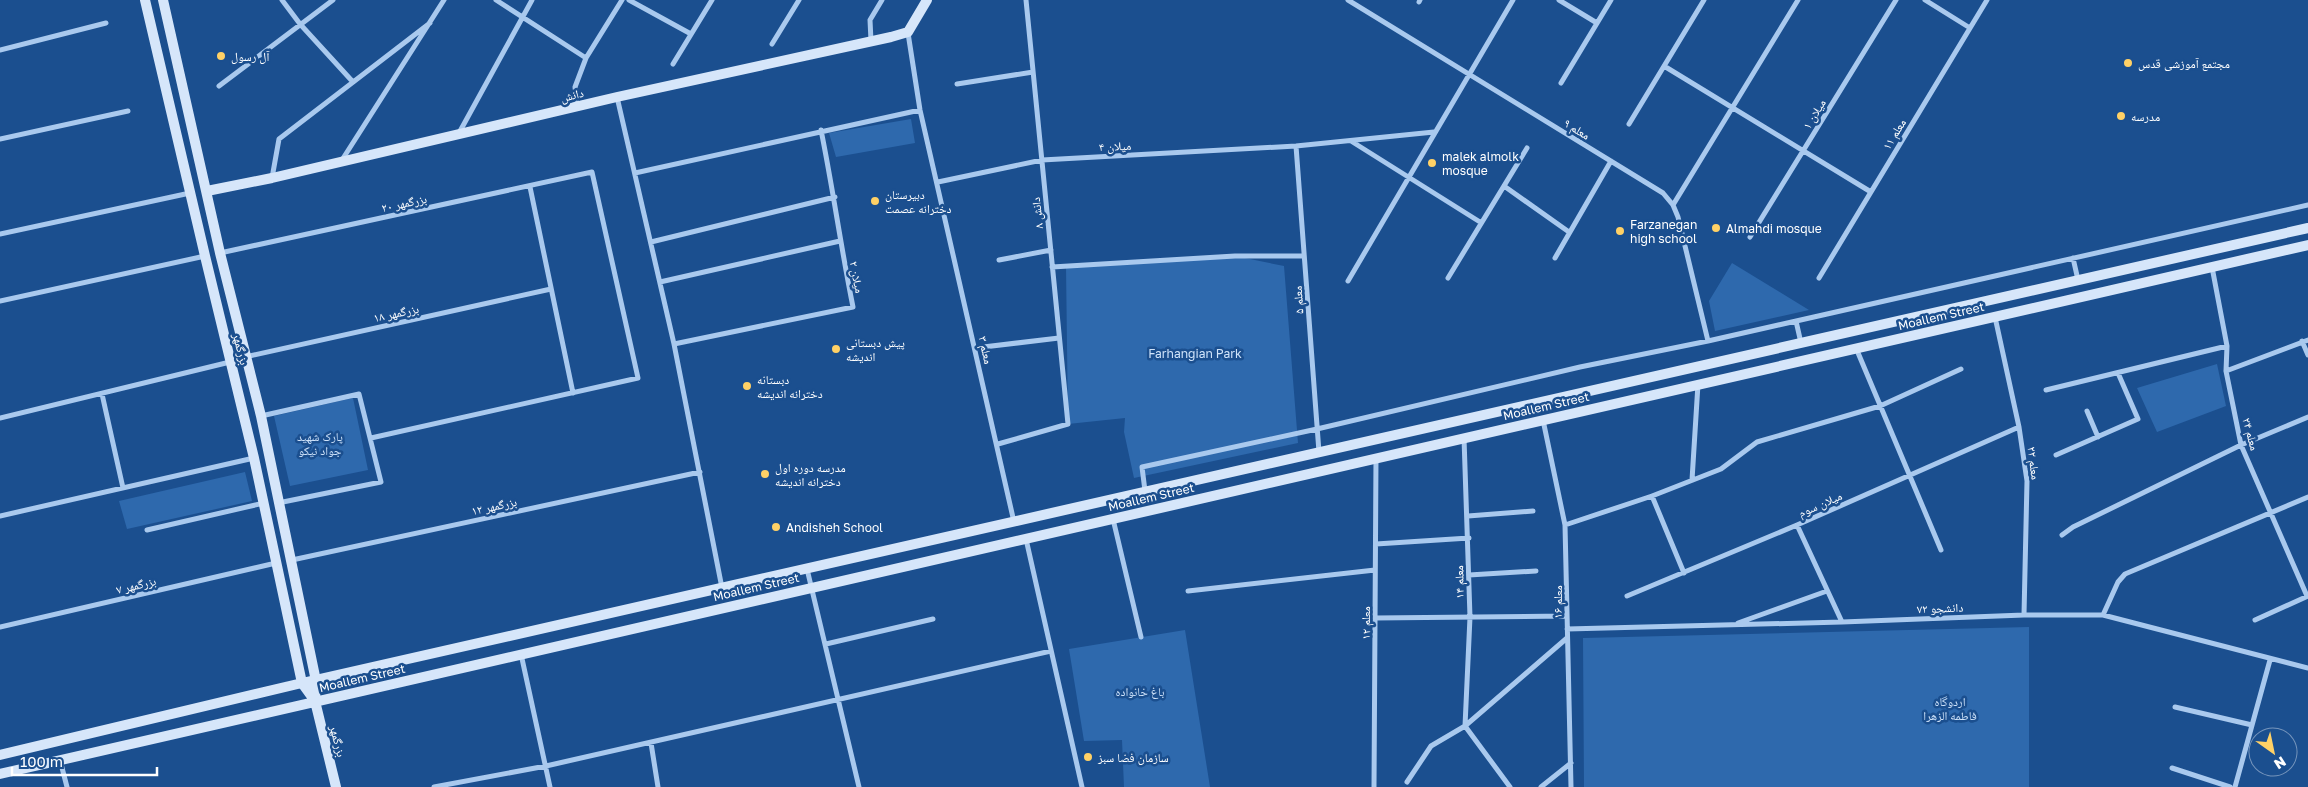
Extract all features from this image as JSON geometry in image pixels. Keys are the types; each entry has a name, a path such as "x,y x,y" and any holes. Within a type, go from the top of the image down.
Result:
{"main road":[{"name":"بزرگمهر","path":"145,0 204,256 232,362 265,503 302,683 315,702"},
{"name":"بزرگمهر","path":"163,0 220,253 261,416 316,681 315,702 336,787"},
{"path":"908,32 927,0"},
{"name":"دانش","path":"207,191 458,136 577,106 871,42 908,32"},
{"path":"2306,229 2307,245"},
{"name":"Moallem Street","path":"0,755 302,683 2306,229"},
{"name":"Moallem Street","path":"0,774 2307,245"},
{"path":"217,302 233,299"},
{"path":"1914,318 1917,334"}],"street":[{"path":"282,0 300,24 352,82"},
{"path":"219,86 334,0"},
{"path":"340,162 444,0"},
{"path":"496,0 586,58"},
{"path":"458,136 532,0"},
{"path":"577,106 575,87 586,58 622,0"},
{"path":"628,0 691,34"},
{"path":"672,64 712,0"},
{"path":"772,44 799,0"},
{"path":"871,42 870,20 882,0"},
{"name":"دانش ۸","path":"998,444 1068,424 1026,0"},
{"name":"معلم ۹","path":"1348,0 1663,193 1673,205"},
{"path":"1348,281 1468,73 1513,0"},
{"path":"1559,0 1597,23"},
{"path":"1561,83 1611,0"},
{"path":"1629,124 1704,0"},
{"path":"1708,341 1673,205 1798,0"},
{"name":"میلان ۱","path":"1750,238 1896,0"},
{"path":"1925,0 1970,28"},
{"name":"معلم ۱۱","path":"1819,278 1987,0"},
{"path":"0,50 106,23"},
{"path":"272,178 279,139 430,23"},
{"name":"معلم ۳","path":"908,32 920,110 998,444 1014,522"},
{"path":"1664,66 1871,192"},
{"path":"957,84 1033,72"},
{"path":"617,97 674,344 722,588"},
{"path":"635,173 821,130 920,110"},
{"path":"0,139 128,111"},
{"name":"میلان ۲","path":"674,344 853,307 840,241 835,197 821,130"},
{"name":"میلان ۴","path":"938,182 1042,160 1296,146 1434,132"},
{"path":"1350,141 1480,222"},
{"name":"معلم ۵","path":"1296,146 1319,453"},
{"path":"1448,278 1480,222 1527,148"},
{"path":"1555,258 1611,161"},
{"name":"بزرگمهر ۲۰","path":"220,253 592,172 638,378 573,392"},
{"path":"1504,186 1569,232"},
{"path":"370,438 573,392 530,187"},
{"path":"0,234 190,193"},
{"path":"651,242 835,197"},
{"path":"1145,492 1142,467 1317,429 1580,367 1708,341 2308,205"},
{"path":"660,282 840,241"},
{"path":"999,260 1051,250"},
{"path":"0,301 204,256"},
{"path":"1052,267 1235,256 1304,256"},
{"path":"2073,258 2078,280"},
{"name":"معلم ۲۴","path":"2212,267 2227,346 2226,371 2241,445 2308,596"},
{"name":"بزرگمهر ۱۸","path":"245,356 551,289"},
{"name":"معلم ۲۲","path":"1995,316 2019,426 2027,481 2024,615"},
{"path":"1796,320 1802,343"},
{"path":"975,348 1059,338"},
{"path":"2226,371 2305,341 2308,355"},
{"path":"2046,390 2227,346"},
{"path":"1856,348 1941,550"},
{"path":"0,418 232,362"},
{"path":"1565,525 1652,496 1720,468 1757,442 1880,406 1961,369"},
{"path":"2056,455 2138,419 2118,373"},
{"path":"1692,480 1698,384"},
{"path":"102,394 123,488"},
{"path":"261,416 360,395 381,482 278,503"},
{"path":"2087,411 2098,437"},
{"path":"2062,535 2073,526 2241,445 2308,417"},
{"name":"معلم ۱۶","path":"1543,420 1565,525 1569,593 1567,638 1571,787"},
{"name":"میلان سوم","path":"1627,596 1798,525 2019,426"},
{"name":"معلم ۱۴","path":"1464,438 1469,538 1470,617 1465,726"},
{"path":"0,516 254,458"},
{"name":"معلم ۱۲","path":"1374,787 1376,458"},
{"name":"بزرگمهر ۱۲","path":"292,560 700,472"},
{"path":"1652,496 1684,573"},
{"path":"2103,615 2118,582 2125,574 2308,497"},
{"path":"147,530 265,503"},
{"path":"1468,516 1533,511"},
{"path":"1112,519 1141,637"},
{"path":"1798,525 1826,591 1842,622"},
{"path":"1026,538 1082,787"},
{"path":"1376,544 1469,538"},
{"name":"بزرگمهر ۷","path":"0,627 276,563"},
{"path":"807,569 813,587 859,787"},
{"path":"1188,591 1375,570"},
{"path":"1469,575 1536,571"},
{"path":"1732,625 1826,591"},
{"path":"2255,620 2308,596"},
{"name":"دانشجو ۷۲","path":"1567,628 1842,622 2024,615 2103,615 2270,660 2308,668"},
{"path":"1375,618 1567,616"},
{"path":"826,644 933,619"},
{"path":"1407,782 1431,746 1465,726 1567,638"},
{"path":"434,787 546,766 1051,651"},
{"path":"521,654 550,787"},
{"path":"2235,787 2270,660"},
{"path":"2175,707 2252,725"},
{"path":"1465,726 1510,787"},
{"path":"650,743 658,787"},
{"path":"60,760 67,787"},
{"path":"1541,787 1570,762"},
{"path":"2172,768 2230,787"}],"green space":[{"path":"911,119 915,143 836,157 829,133"},
{"name":"Farhangian Park","path":"1235,256 1284,266 1298,443 1134,478 1124,432 1125,418 1068,424 1066,266"},
{"path":"1732,263 1809,310 1715,331 1709,301"},
{"path":"2217,364 2226,406 2157,432 2137,388"},
{"name":"پارک شهید جواد نیکو","path":"353,398 368,470 290,486 274,416"},
{"path":"245,472 252,501 127,529 119,501"},
{"name":"اردوگاه فاطمه الزهرا","path":"2029,627 2029,787 1584,787 1583,638"},
{"name":"باغ خانواده","path":"1185,630 1210,787 1124,787 1122,740 1084,741 1069,649"}],"place":[{"name":"آل رسول","path":"221,56"},
{"name":"مجتمع آموزشی قدس","path":"2128,63"},
{"name":"مدرسه","path":"2121,116"},
{"name":"malek almolk mosque","path":"1432,163"},
{"name":"دبیرستان دخترانه عصمت","path":"875,201"},
{"name":"Almahdi mosque","path":"1716,228"},
{"name":"Farzanegan high school","path":"1620,231"},
{"name":"پیش دبستانی اندیشه","path":"836,349"},
{"name":"دبستانه دخترانه اندیشه","path":"747,386"},
{"name":"مدرسه دوره اول دخترانه اندیشه","path":"765,474"},
{"name":"Andisheh School","path":"776,527"},
{"name":"سازمان فضا سبز","path":"1088,757"}]}
